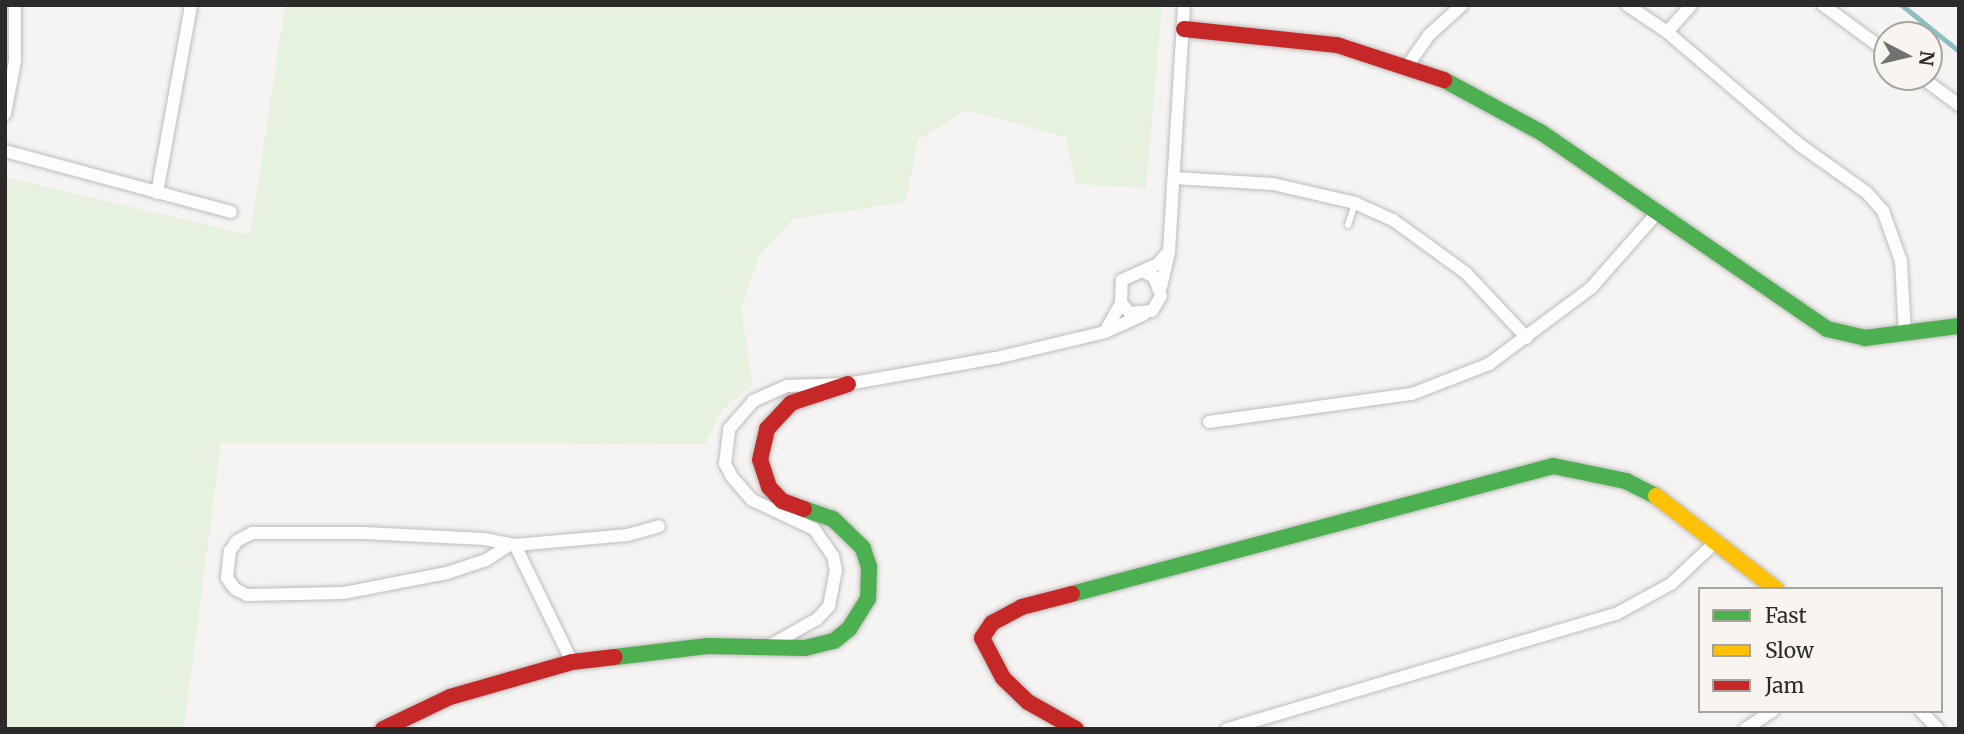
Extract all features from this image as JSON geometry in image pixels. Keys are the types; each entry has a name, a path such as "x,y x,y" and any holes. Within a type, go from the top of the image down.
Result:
{"street":[{"path":"5,114 15,61 15,5"},
{"path":"157,193 191,5"},
{"path":"771,645 817,620 830,606 836,571 833,556 814,529 742,492 725,464 729,429 752,401 769,391 787,386 848,384 996,358 1105,332 1143,315 1158,305 1169,251 1184,5"},
{"path":"1408,65 1428,36 1462,5"},
{"path":"1627,5 1667,32 1800,145 1867,192 1883,211 1901,261 1905,335"},
{"path":"1667,32 1691,5"},
{"path":"1823,5 1873,42"},
{"path":"1184,29 1298,38 1408,65 1501,106 1827,329 1865,338 1959,326"},
{"path":"1940,91 1959,105"},
{"path":"5,152 231,212"},
{"path":"1174,178 1273,184 1355,203 1427,241 1499,305 1527,338"},
{"path":"1209,422 1412,394 1489,364 1591,288 1658,212"},
{"path":"1105,332 1121,303 1122,280 1132,273 1144,272 1169,251"},
{"path":"1144,272 1161,287"},
{"path":"1121,303 1130,313 1143,315"},
{"path":"383,729 450,697 572,662 707,646 771,645 805,648 834,640 849,629 868,599 869,567 863,548 833,519 782,501 769,487 760,460 767,429 791,403 848,384"},
{"path":"1076,729 1028,702 1003,678 982,638 992,623 1022,607 1553,466 1626,481 1659,498 1774,587"},
{"path":"513,544 486,560 447,573 343,593 247,595 227,578 230,551 237,541 252,533 365,533 513,544 628,535 659,526"},
{"path":"1227,729 1616,614 1671,584 1717,541"},
{"path":"513,544 572,662"},
{"path":"1745,729 1770,713"},
{"path":"1923,713 1938,729"}],"lane":[{"path":"1348,225 1355,203"}],"green space":[{"path":"285,5 1162,5 1146,188 1076,184 1065,137 967,110 918,140 906,202 793,219 760,254 741,310 753,384 722,411 705,444 221,443 184,729 5,729 5,177 250,235"}],"waterway":[{"path":"1902,5 1959,51"}],"traffic: fast":[{"path":"1444,80 1542,133 1827,329 1865,338 1959,326"},
{"path":"1072,594 1553,466 1626,481 1656,496"},
{"path":"615,657 707,646 805,648 834,641 849,629 868,599 869,567 863,548 833,519 804,509"}],"traffic: slow":[{"path":"1656,496 1773,587"}],"traffic: jam":[{"path":"1184,29 1337,45 1444,80"},
{"path":"804,509 782,501 769,487 760,460 767,429 791,403 848,384"},
{"path":"1072,594 1022,607 992,623 982,638 1003,678 1028,702 1076,729"},
{"path":"383,729 450,697 572,662 615,657"}]}
